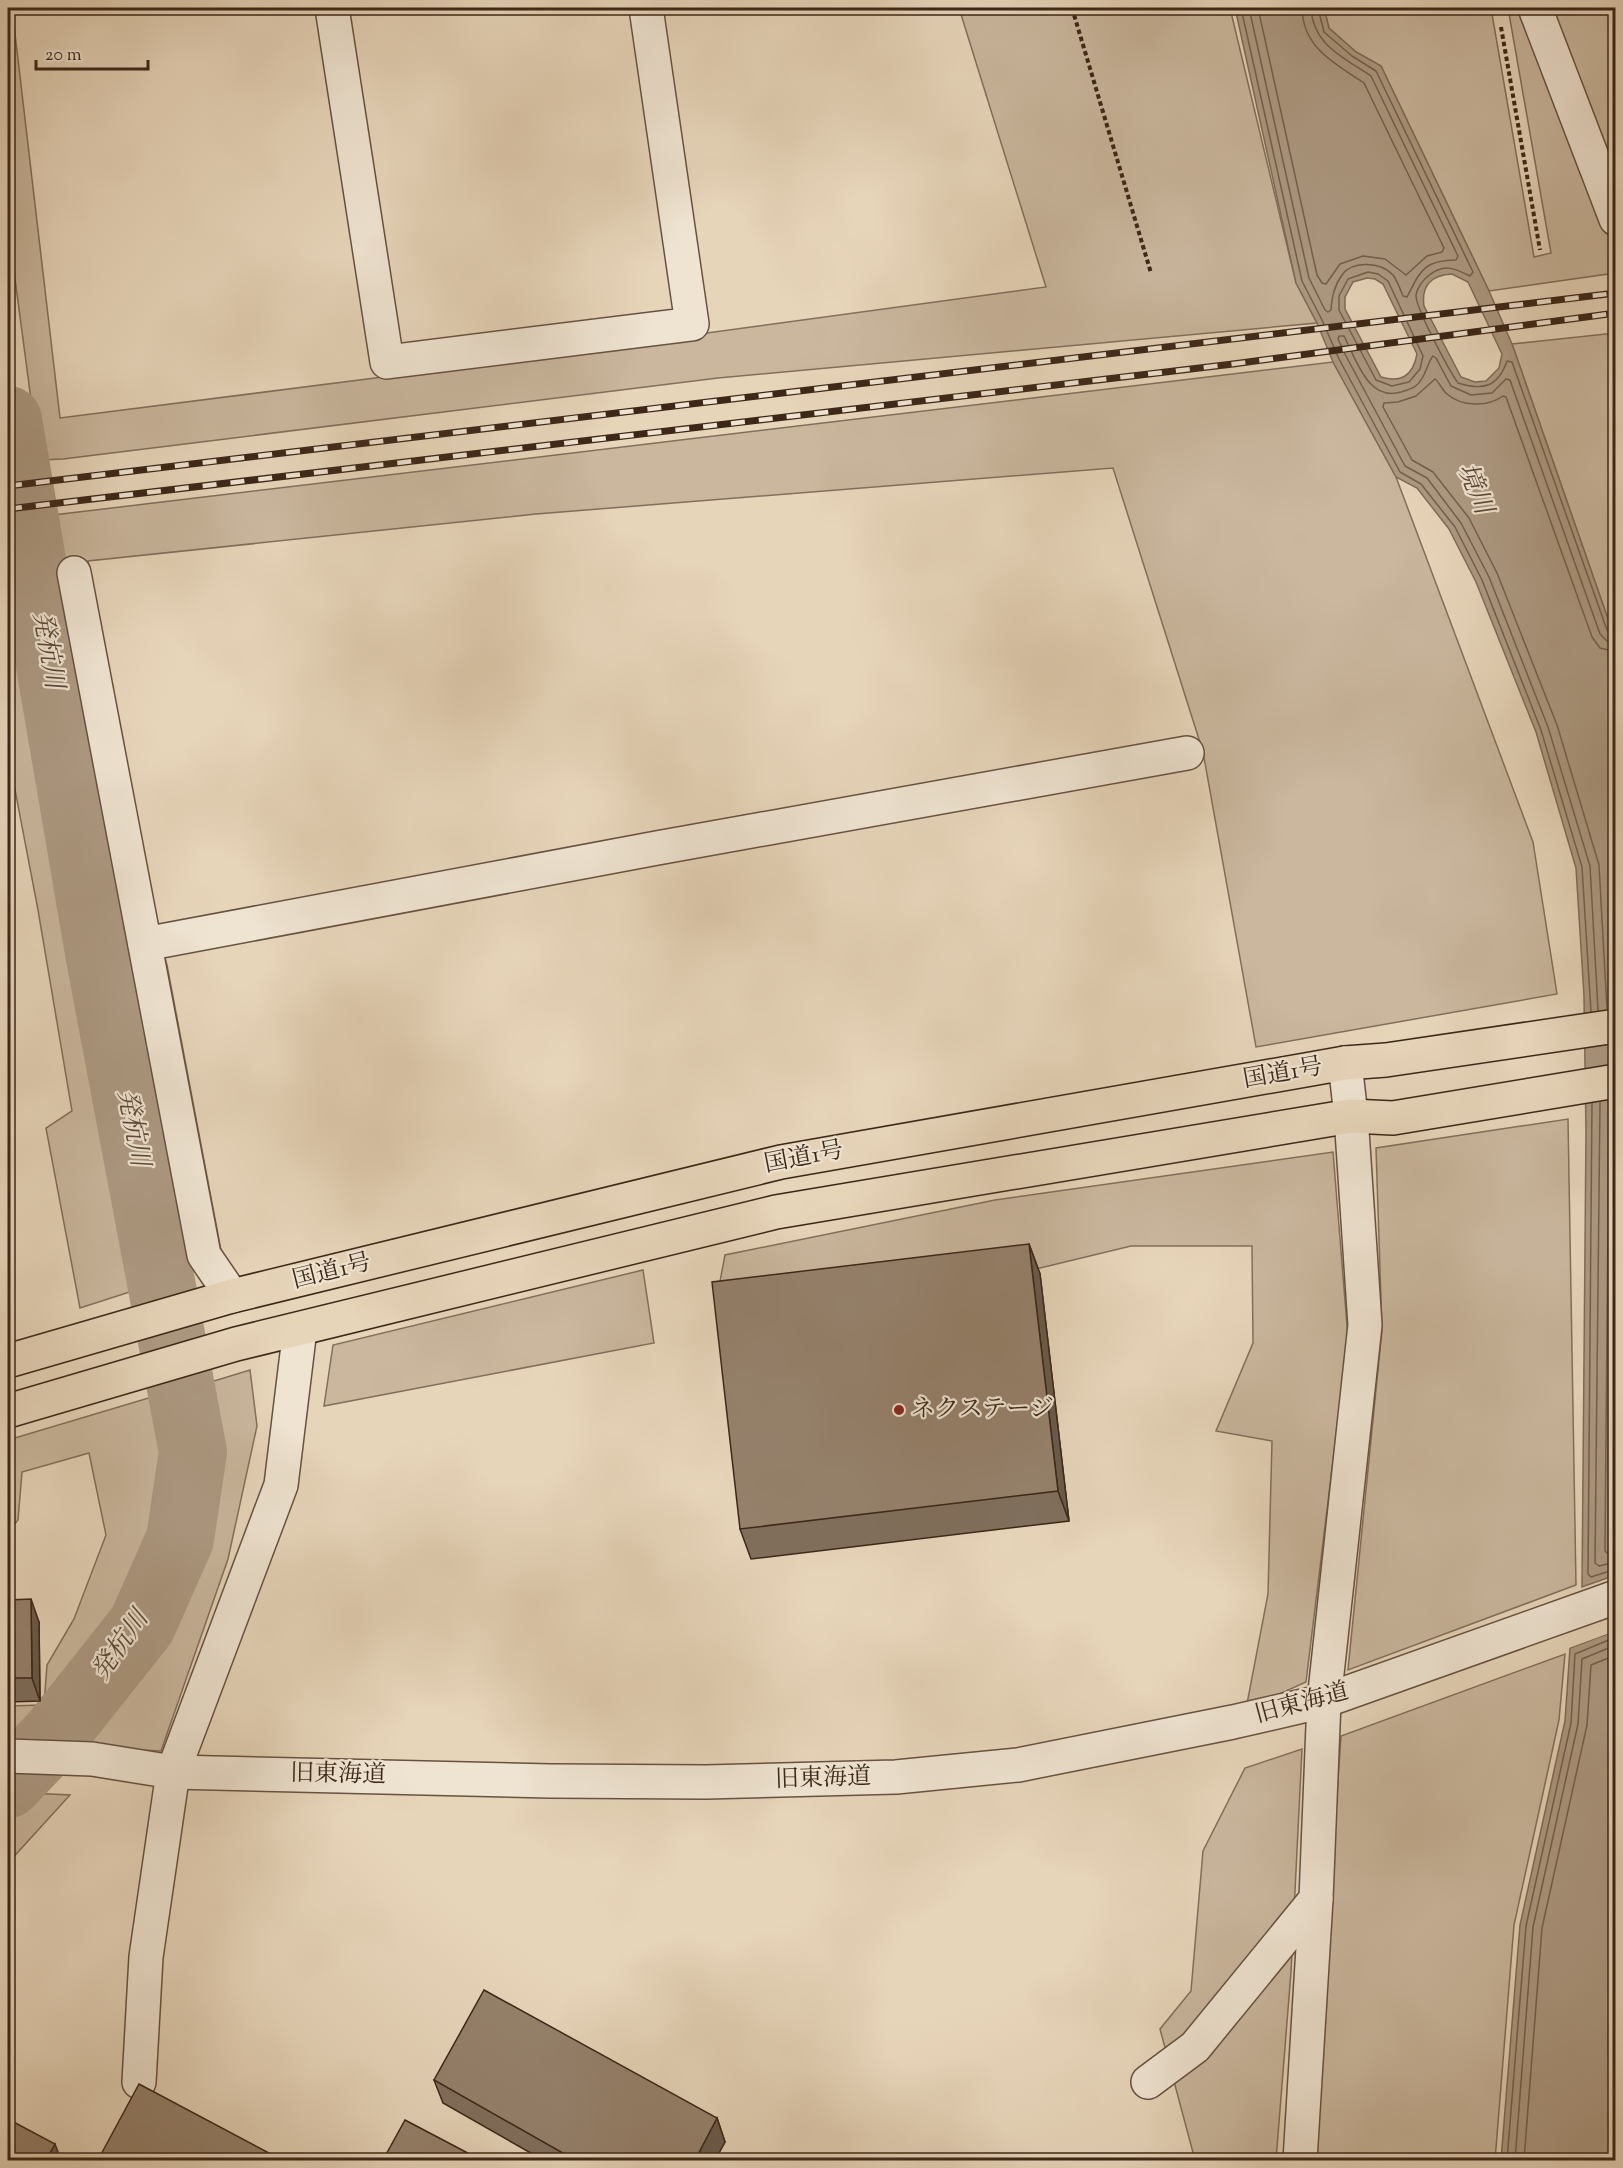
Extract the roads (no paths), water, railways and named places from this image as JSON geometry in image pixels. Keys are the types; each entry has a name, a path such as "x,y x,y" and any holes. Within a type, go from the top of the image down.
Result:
{"highway":[{"name":"国道1号","path":"8,1361 232,1296 781,1162 1345,1063 1386,1060 1616,1026"},
{"name":"国道1号","path":"8,1411 236,1344 776,1212 1351,1116 1393,1118 1616,1081"}],"street":[{"path":"332,8 387,362 692,324 646,8"},
{"path":"1535,8 1616,219"},
{"path":"75,573 204,1255 232,1296"},
{"path":"145,945 669,846 1187,753"},
{"path":"1300,2160 1316,1899 1365,1325 1351,1116 1345,1063"},
{"path":"139,2082 146,1958 173,1772 281,1485 300,1329"},
{"name":"旧東海道","path":"8,1756 92,1760 173,1772 550,1781 706,1782 896,1777 1018,1765 1233,1722 1335,1697 1616,1598"},
{"path":"1148,2082 1195,2047 1316,1899"}],"water":[{"name":"境川","path":"1235,8 1324,8 1329,28 1356,52 1381,66 1512,344 1615,639 1616,1575 1582,1587 1586,1132 1584,996 1576,868 1536,732 1476,582 1449,529 1417,488 1396,477 1333,362 1317,323 1296,283","holes":["1452,274 1468,282 1502,354 1499,368 1486,381 1475,382 1461,377 1424,306 1424,292 1429,282 1439,276","1367,278 1375,279 1383,284 1417,354 1409,373 1400,378 1381,377 1345,309 1345,297 1353,282"]},
{"path":"1615,1631 1615,2160 1501,2160 1520,1925 1565,1721 1570,1648"}],"waterway":[{"name":"発杭川","path":"8,420 100,958 193,1452 180,1539 142,1625 54,1736 8,1784"}],"railway":[{"path":"8,486 1616,293"},
{"path":"8,509 1233,364 1616,313"}],"place":[{"name":"ネクステージ","path":"899,1410"}]}
